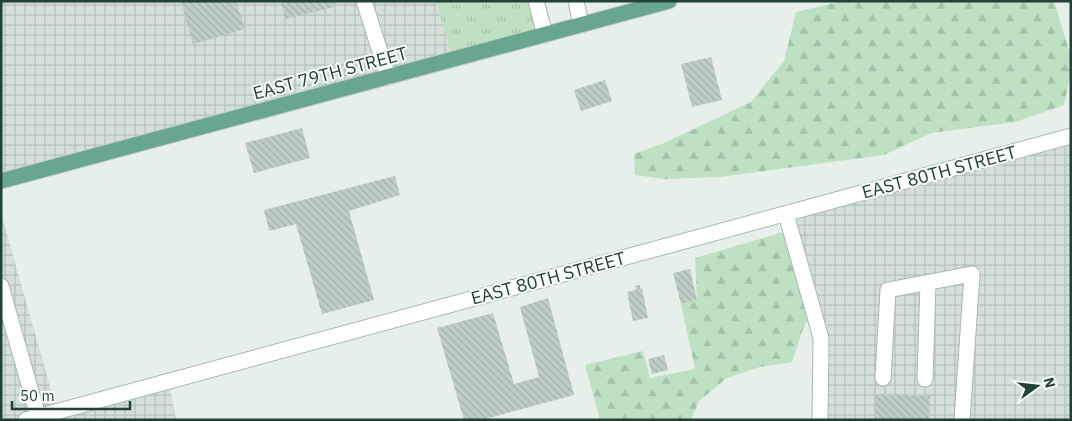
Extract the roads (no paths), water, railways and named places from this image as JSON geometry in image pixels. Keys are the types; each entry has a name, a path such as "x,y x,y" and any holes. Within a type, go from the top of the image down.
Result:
{"main road":[{"name":"EAST 79TH STREET","path":"1,181 669,1"}],"street":[{"path":"364,1 388,77"},
{"path":"536,1 545,35"},
{"path":"576,1 581,25"},
{"name":"EAST 80TH STREET","path":"32,418 1071,136"},
{"path":"786,214 821,338 820,420"},
{"path":"883,378 888,290 972,274 962,420"},
{"path":"925,379 928,283"},
{"path":"1,286 32,418"}]}
